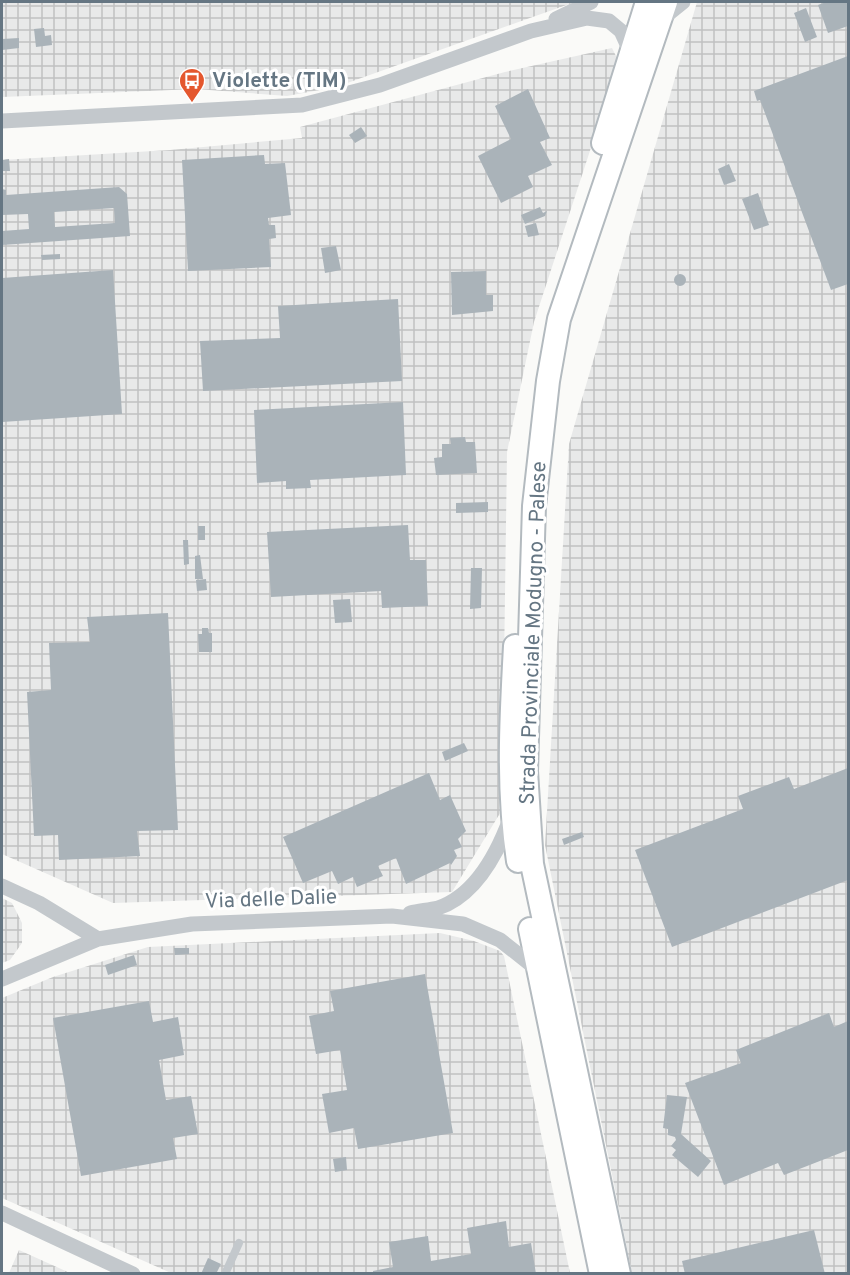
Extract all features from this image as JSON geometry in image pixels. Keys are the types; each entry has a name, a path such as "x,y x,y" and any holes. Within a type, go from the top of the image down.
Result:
{"main road":[{"name":"Strada Provinciale Modugno - Palese","path":"602,1274 538,970 511,817 509,755 522,505 536,379 547,316 647,2"},
{"name":"Strada Provinciale Modugno - Palese","path":"618,1274 532,864 526,771 534,506 548,381 559,319 663,11"}],"street":[{"path":"531,32 591,2"},
{"path":"663,11 683,2"},
{"path":"2,121 302,105 380,85 531,32 587,18 609,21 621,31 631,53"},
{"path":"392,916 439,908 471,887 491,861 511,817"},
{"path":"2,886 39,903 98,939"},
{"name":"Via delle Dalie","path":"2,979 98,939 192,924 392,916 463,924 500,940 538,970"},
{"path":"2,1213 133,1274"}],"lane":[{"path":"225,1274 239,1243"}],"shaded area":[{"path":"2,2 575,2 336,87 287,96 196,89 2,97"},
{"path":"697,2 848,2 848,1273 632,1273 545,845 569,444"},
{"path":"612,48 619,62 534,322 507,452 502,810 452,892 113,903 2,854 2,160 170,150 302,138 300,127 505,72"},
{"path":"2,898 12,903 22,923 22,943 10,960 2,963"},
{"path":"440,933 474,941 500,951 504,956 570,1273 171,1273 2,1198 2,998 53,977 148,947"},
{"path":"19,1250 70,1273 9,1273"}],"building":[{"path":"826,2 848,2 848,26 828,33 818,5"},
{"path":"806,8 817,37 805,42 794,13"},
{"path":"44,28 45,36 51,35 52,45 36,47 34,29"},
{"path":"19,38 19,48 2,50 2,39"},
{"path":"848,56 848,284 831,290 760,100 757,101 754,91"},
{"path":"528,89 550,138 540,142 552,165 528,176 533,187 501,203 478,156 511,139 495,106"},
{"path":"361,127 367,136 355,143 349,135"},
{"path":"264,155 265,164 285,163 291,215 268,218 269,225 275,225 276,238 269,239 271,267 188,271 182,160"},
{"path":"9,159 10,171 2,171 2,160"},
{"path":"729,164 736,181 724,185 718,169"},
{"path":"119,187 127,194 130,236 2,245 2,231 29,229 28,214 2,215 2,189 6,190 6,195","holes":["114,208 115,223 55,227 54,212"]},
{"path":"758,193 769,225 754,230 742,199"},
{"path":"540,207 543,213 547,211 545,216 525,224 521,215"},
{"path":"536,223 539,235 528,237 525,226"},
{"path":"336,246 341,270 325,273 321,248"},
{"path":"60,254 60,259 42,260 41,255"},
{"path":"113,270 122,414 2,422 2,278"},
{"path":"486,271 486,295 493,295 493,311 452,315 451,272"},
{"path":"680,274 686,280 680,286 674,280"},
{"path":"398,299 402,381 203,391 200,341 280,338 278,306"},
{"path":"403,402 406,475 310,480 311,488 286,489 286,481 257,483 254,410"},
{"path":"465,437 466,442 475,442 477,473 436,475 434,458 442,457 442,444 451,444 450,438"},
{"path":"488,502 488,512 456,513 456,503"},
{"path":"408,525 410,560 426,560 428,606 382,608 381,591 271,597 267,532"},
{"path":"198,526 205,526 205,540 198,540"},
{"path":"183,540 188,540 189,564 184,565"},
{"path":"200,555 203,579 195,579 195,556"},
{"path":"471,568 482,568 481,608 470,609"},
{"path":"206,579 207,590 197,591 196,580"},
{"path":"350,599 352,622 335,623 333,600"},
{"path":"168,613 178,830 137,831 140,856 59,860 58,835 34,836 27,692 51,690 49,643 90,642 87,617"},
{"path":"202,628 208,628 209,633 212,633 212,652 199,652 198,634 202,634"},
{"path":"464,743 468,751 445,761 442,752"},
{"path":"848,768 848,880 672,947 635,850 743,809 738,796 789,777 794,789"},
{"path":"429,773 440,800 450,795 466,831 458,839 462,847 454,850 457,856 451,865 450,863 406,884 396,858 378,866 383,876 357,887 353,877 338,884 332,871 303,883 283,837"},
{"path":"582,832 584,837 564,845 562,839"},
{"path":"174,948 189,948 189,954 175,955"},
{"path":"134,955 137,965 108,975 105,965"},
{"path":"425,974 453,1133 358,1149 354,1128 329,1133 322,1094 347,1090 340,1050 316,1054 309,1016 334,1011 330,991"},
{"path":"149,1001 153,1022 178,1017 184,1055 159,1060 166,1100 191,1096 198,1134 173,1138 177,1159 81,1176 53,1018"},
{"path":"829,1013 834,1027 848,1021 848,1150 784,1175 778,1163 724,1185 685,1083 741,1063 736,1050"},
{"path":"667,1095 687,1097 681,1134 711,1161 698,1177 672,1155 676,1150 671,1146 676,1140 675,1137 668,1135 668,1129 663,1128"},
{"path":"346,1157 347,1170 335,1172 333,1159"},
{"path":"506,1221 509,1247 531,1243 536,1274 373,1274 373,1271 393,1267 389,1242 428,1236 431,1261 471,1254 467,1228"},
{"path":"814,1230 825,1274 685,1274 682,1261"},
{"path":"208,1258 221,1264 216,1274 201,1274"}],"place":[{"name":"Violette (TIM)","path":"192,104"}]}
